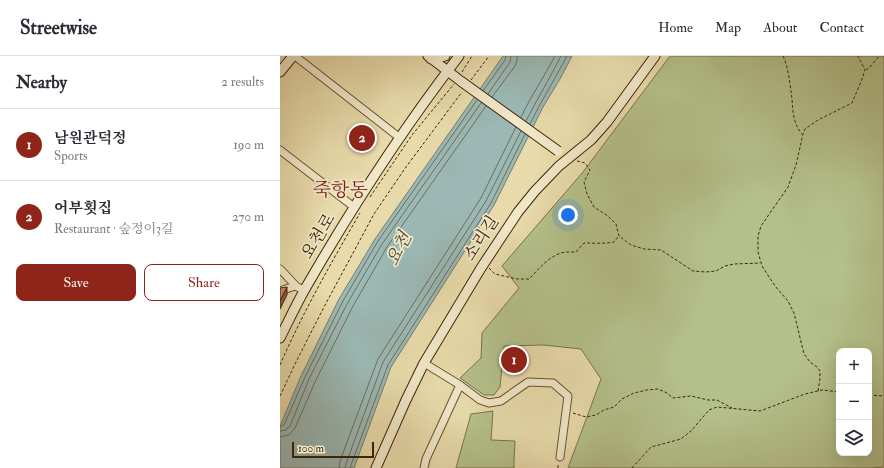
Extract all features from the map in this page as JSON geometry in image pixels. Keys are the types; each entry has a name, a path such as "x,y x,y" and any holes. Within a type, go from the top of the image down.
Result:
{"street":[{"path":"280,72 294,56 400,138"},
{"path":"430,57 445,56"},
{"name":"요천로","path":"280,338 300,288 357,210 400,138 459,56"},
{"name":"소리길","path":"378,467 403,406 424,363 483,264 522,207 559,166 591,140 607,122 655,56"},
{"path":"430,57 447,71 569,158"},
{"path":"280,150 357,210"},
{"path":"280,269 300,288"},
{"path":"280,290 300,288"},
{"path":"424,363 460,385 480,400 489,403 500,401 528,382 553,383 568,396 560,457"},
{"path":"424,468 426,459 460,385"}],"path":[{"path":"280,396 324,307 374,214 464,83 465,66 472,56"},
{"path":"368,199 412,135 489,56"},
{"path":"784,56 788,72 792,112 795,123 803,135"},
{"path":"858,56 865,70"},
{"path":"818,391 820,371 817,366 810,362 804,354 794,313 788,301 775,286 762,266 758,252 758,236 760,226 788,187 796,165 805,129 818,120 852,103 865,70 870,67 879,56"},
{"path":"569,158 585,163 590,170 584,182 587,194 594,208 608,216 616,224 619,236 631,245 644,249 661,250 693,271 716,271 725,266 734,264 761,263"},
{"path":"280,365 314,293 357,210"},
{"path":"483,264 488,266 495,274 517,279 529,279 543,265 554,257 565,252 576,252 584,243 605,244 614,242 619,236"},
{"path":"566,411 586,416 596,415 604,410 614,407 622,399 634,393 658,389 673,398 691,396 708,400 717,400 733,408"},
{"path":"632,468 651,447 681,439 691,431 709,410 717,407 760,411 805,394 822,390 836,392"},
{"path":"872,395 884,396"}],"green space":[{"path":"670,56 884,56 884,467 568,468 601,379 581,349 544,345 504,346 500,387 494,395 484,395 460,378 481,358 482,333 519,288 502,266 583,172"},
{"path":"493,411 491,440 515,441 514,468 456,468 471,414"}],"water":[{"name":"요천","path":"503,56 572,56 543,107 494,205 391,367 354,468 280,468 280,426 301,376 339,299 375,239"}],"building":[{"path":"287,287 280,301 280,288"}],"place":[{"name":"어부횟집","path":"362,138"},
{"name":"남원관덕정","path":"514,360"}],"district":[{"name":"죽항동","path":"340,190"}]}
